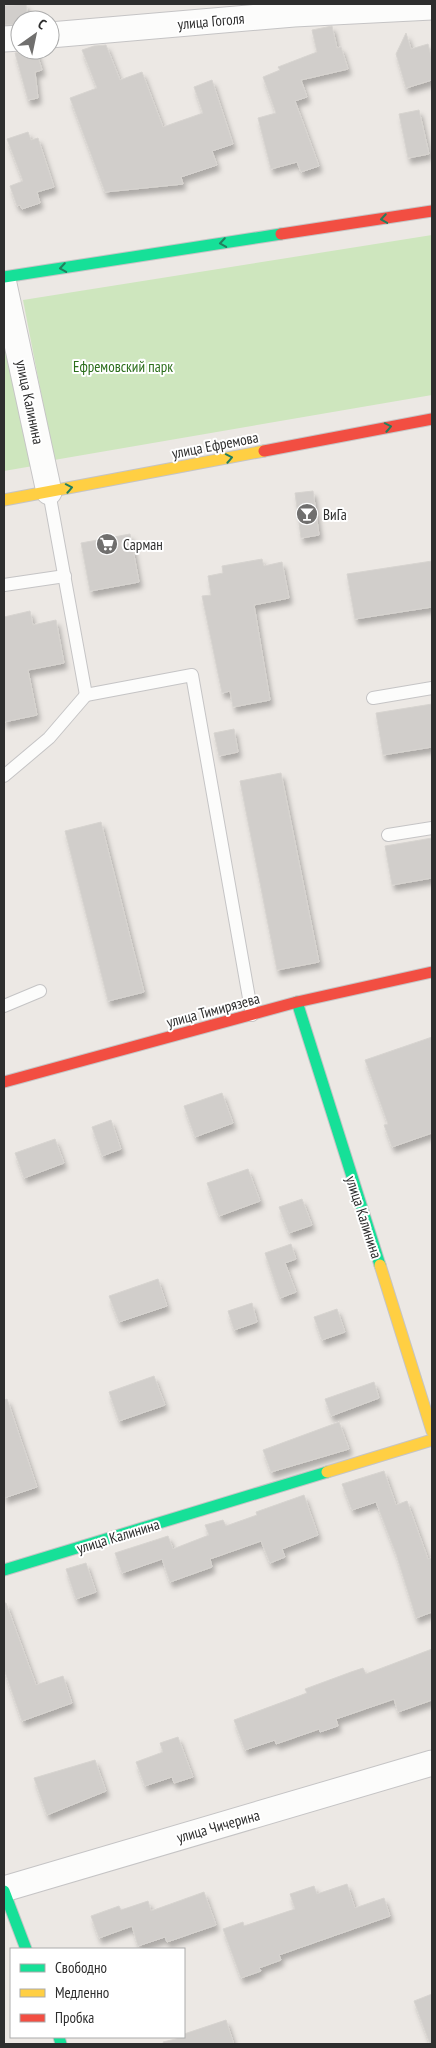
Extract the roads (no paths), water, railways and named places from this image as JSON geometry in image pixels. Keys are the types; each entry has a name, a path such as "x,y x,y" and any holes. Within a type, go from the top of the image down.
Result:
{"street":[{"name":"улица Гоголя","path":"60,34 294,14 432,7"},
{"path":"4,277 432,211"},
{"name":"улица Калинина","path":"4,284 49,492"},
{"name":"улица Ефремова","path":"4,500 432,419"},
{"name":"улица Тимирязева","path":"4,1082 297,1002 432,972"},
{"name":"улица Калинина","path":"297,1002 432,1431"},
{"name":"улица Калинина","path":"4,1570 432,1440"},
{"name":"улица Чичерина","path":"4,1890 432,1763"},
{"path":"4,1890 26,1948"}],"lane":[{"path":"49,492 86,695"},
{"path":"4,585 65,576"},
{"path":"4,776 49,738 86,695 192,675 252,1014"},
{"path":"373,698 432,688"},
{"path":"388,835 432,828"},
{"path":"4,1006 40,992"}],"place":[{"name":"ВиГа","path":"307,514"},
{"name":"Сарман","path":"107,544"}],"park label":[{"name":"Ефремовский парк","path":"123,366"}]}
